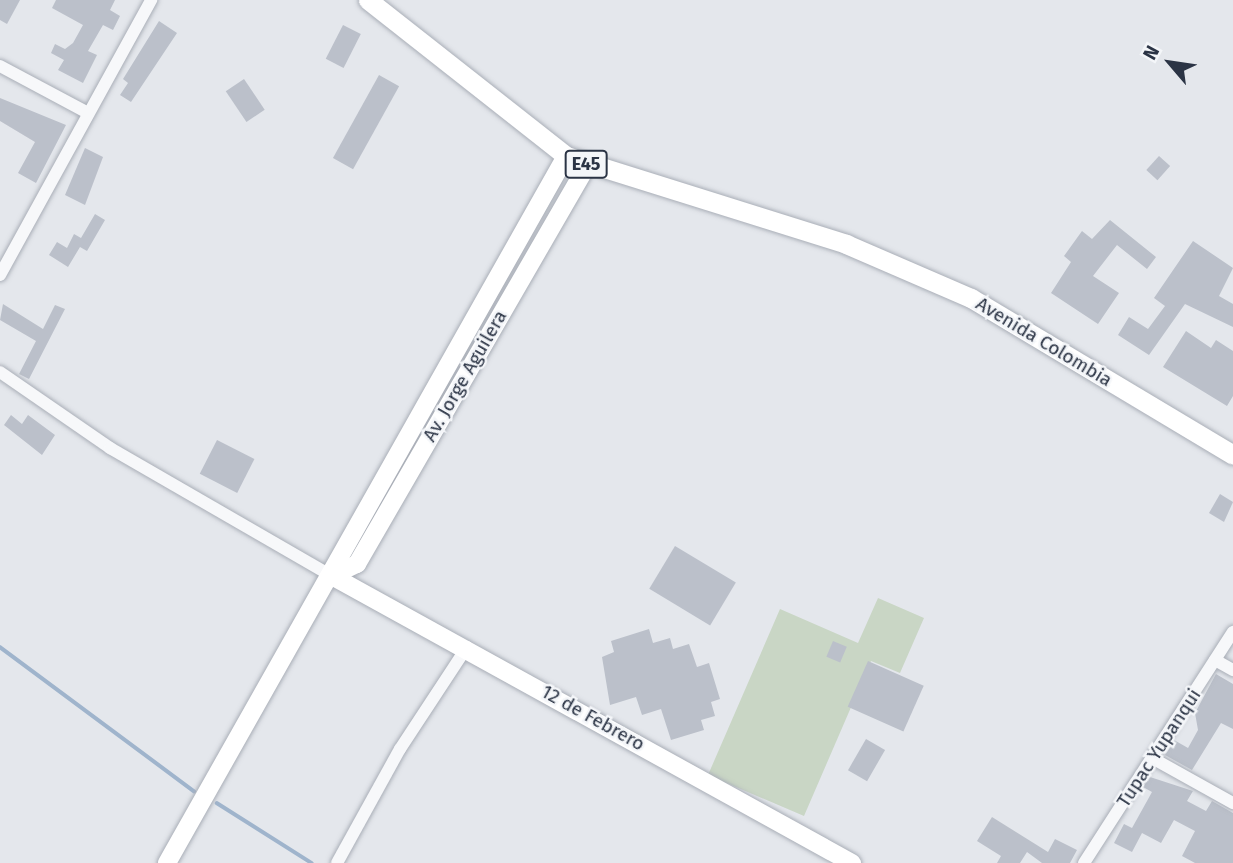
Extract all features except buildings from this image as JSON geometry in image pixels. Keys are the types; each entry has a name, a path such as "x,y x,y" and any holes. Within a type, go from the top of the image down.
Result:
{"main road":[{"name":"E45","path":"368,0 566,156 588,164"},
{"name":"Avenida Colombia","path":"588,164 846,244 971,298 1233,455"}],"street":[{"path":"0,275 86,112 151,0"},
{"path":"0,66 86,112"},
{"name":"Av. Jorge Aguilera","path":"167,863 332,576 339,553 566,156"},
{"name":"Av. Jorge Aguilera","path":"332,576 357,564 588,164"},
{"path":"0,372 110,448 332,576"},
{"name":"12 de Febrero","path":"332,576 467,648 852,863"},
{"name":"Tupac Yupanqui","path":"1087,862 1233,632"},
{"path":"337,863 400,749 467,648"},
{"path":"1215,660 1233,670"},
{"path":"1152,758 1233,803"}],"green space":[{"path":"878,598 924,618 900,673 871,661 804,816 708,775 780,609 858,643"}],"waterway":[{"path":"0,647 194,791"},
{"path":"217,803 312,863"}]}
